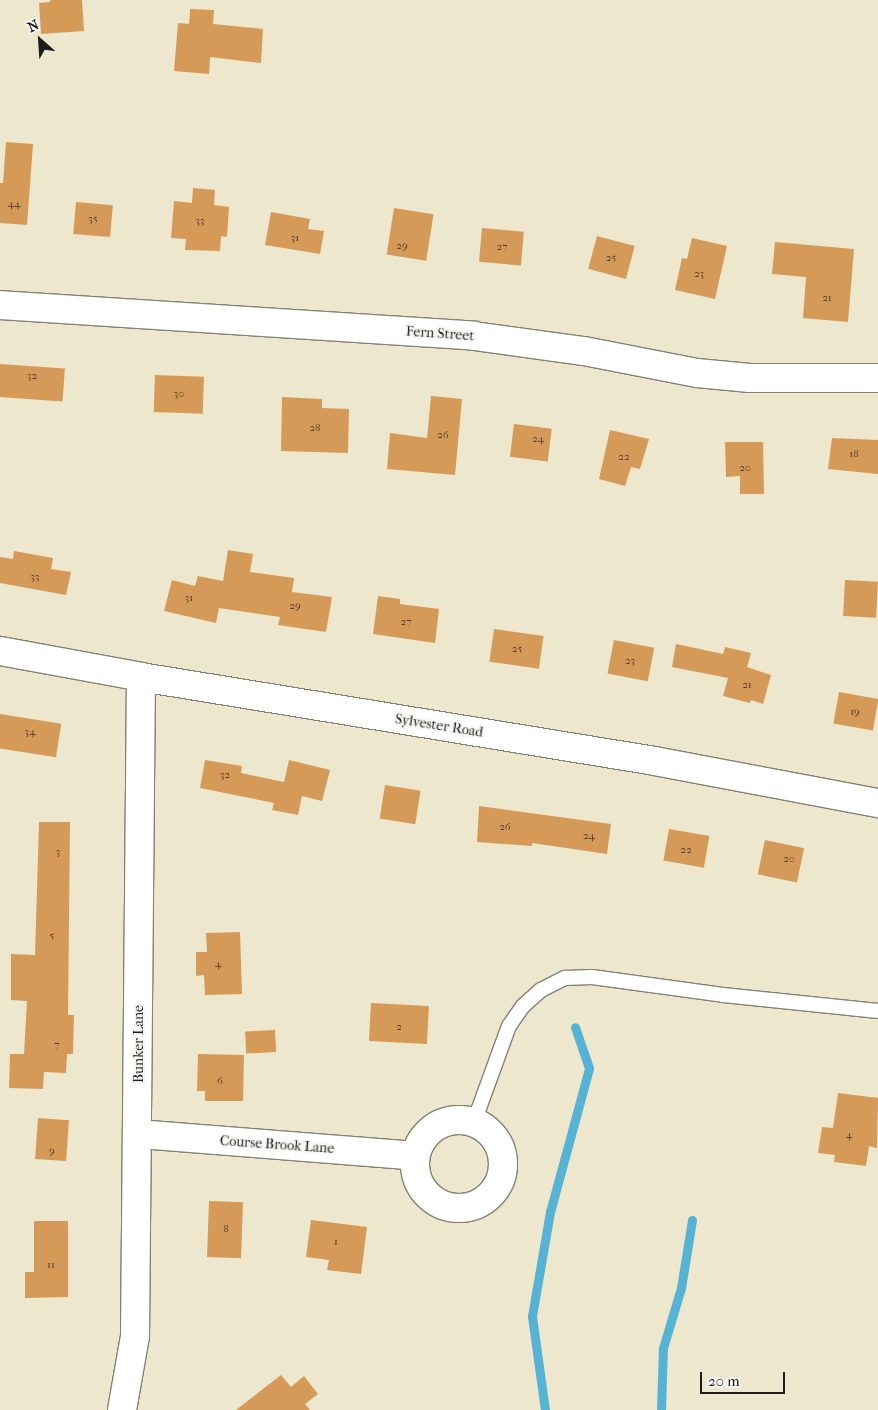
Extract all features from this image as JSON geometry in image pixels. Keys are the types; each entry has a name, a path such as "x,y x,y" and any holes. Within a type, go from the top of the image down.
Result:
{"street":[{"name":"Fern Street","path":"0,305 474,336 584,351 697,374 750,378 878,378"},
{"name":"Sylvester Road","path":"0,651 141,677 655,761 878,803"},
{"name":"Bunker Lane","path":"122,1410 135,1336 141,677"},
{"path":"458,1119 474,1122 487,1128 496,1138 504,1158 504,1172 492,1194 480,1203 454,1209 439,1204 427,1195 415,1174 415,1156 422,1139 431,1129 445,1122 458,1119"},
{"name":"Course Brook Lane","path":"138,1134 415,1156"}],"lane":[{"path":"474,1122 508,1026 523,1006 541,990 565,978 592,977 723,995 878,1010"}],"building":[{"path":"50,0 82,0 84,31 41,34 39,3 50,2"},
{"path":"190,9 214,10 213,24 263,29 261,63 210,57 209,74 174,71 178,23 189,24"},
{"path":"6,142 33,144 27,225 0,223 0,183 3,183"},
{"path":"193,188 215,190 214,205 229,207 227,237 221,236 220,251 185,250 186,239 171,238 174,201 192,203"},
{"path":"76,202 113,205 110,237 73,234"},
{"path":"394,208 434,214 426,261 387,254"},
{"path":"271,212 310,219 308,229 324,231 320,254 265,245"},
{"path":"482,228 524,232 521,266 479,262"},
{"path":"597,236 635,246 626,279 588,269"},
{"path":"692,238 727,246 715,299 675,290 682,258 687,259"},
{"path":"775,242 854,249 848,322 803,318 806,277 772,274"},
{"path":"0,364 65,369 63,401 0,397"},
{"path":"155,375 204,377 203,414 154,412"},
{"path":"431,396 462,399 455,475 387,469 390,433 427,438"},
{"path":"282,397 322,399 322,408 349,409 348,453 281,451"},
{"path":"514,424 552,429 548,461 510,457"},
{"path":"610,430 649,439 640,469 631,467 625,486 599,479"},
{"path":"832,438 878,440 878,474 828,469"},
{"path":"725,442 763,442 764,494 740,494 740,476 726,477"},
{"path":"228,550 253,554 250,572 294,578 292,592 332,597 326,632 278,625 280,617 219,608 216,623 164,611 172,580 195,586 198,576 223,581"},
{"path":"14,551 53,558 51,569 71,572 66,595 0,583 0,557 13,559"},
{"path":"845,580 878,582 876,618 843,616"},
{"path":"378,596 400,599 400,604 439,609 435,643 373,634"},
{"path":"494,629 544,636 539,669 489,662"},
{"path":"614,640 654,648 648,681 608,673"},
{"path":"676,644 723,654 725,647 751,653 747,667 771,675 763,704 751,700 750,703 723,696 728,678 672,667"},
{"path":"839,692 878,699 873,730 833,724"},
{"path":"0,714 61,724 56,757 0,748"},
{"path":"205,760 242,766 241,773 284,782 289,760 330,770 322,801 302,796 298,815 272,810 274,803 200,788"},
{"path":"385,785 421,791 415,824 380,819"},
{"path":"479,806 611,824 607,854 532,843 532,846 477,842"},
{"path":"39,822 70,822 68,1015 74,1015 73,1054 67,1054 66,1073 44,1072 43,1089 9,1088 10,1054 24,1054 27,1001 11,1000 11,954 35,955"},
{"path":"669,829 709,836 704,868 663,861"},
{"path":"765,840 804,848 797,883 758,874"},
{"path":"240,932 242,994 205,995 204,975 196,976 196,952 207,952 206,933"},
{"path":"371,1003 429,1006 427,1044 369,1041"},
{"path":"275,1030 276,1052 246,1054 245,1032"},
{"path":"198,1054 244,1055 243,1101 205,1101 205,1091 197,1091"},
{"path":"838,1093 878,1098 877,1148 869,1146 866,1166 834,1162 835,1155 818,1153 822,1127 833,1128"},
{"path":"38,1118 69,1120 66,1161 35,1159"},
{"path":"209,1201 243,1202 241,1258 207,1257"},
{"path":"311,1220 367,1227 361,1274 327,1270 329,1260 306,1257"},
{"path":"34,1221 68,1221 68,1297 25,1298 25,1272 34,1272"},
{"path":"281,1375 291,1387 304,1376 318,1394 305,1404 310,1410 236,1410"}],"waterway":[{"path":"545,1410 532,1316 550,1212 589,1068 575,1027"},
{"path":"661,1410 663,1348 681,1288 692,1220"}]}
